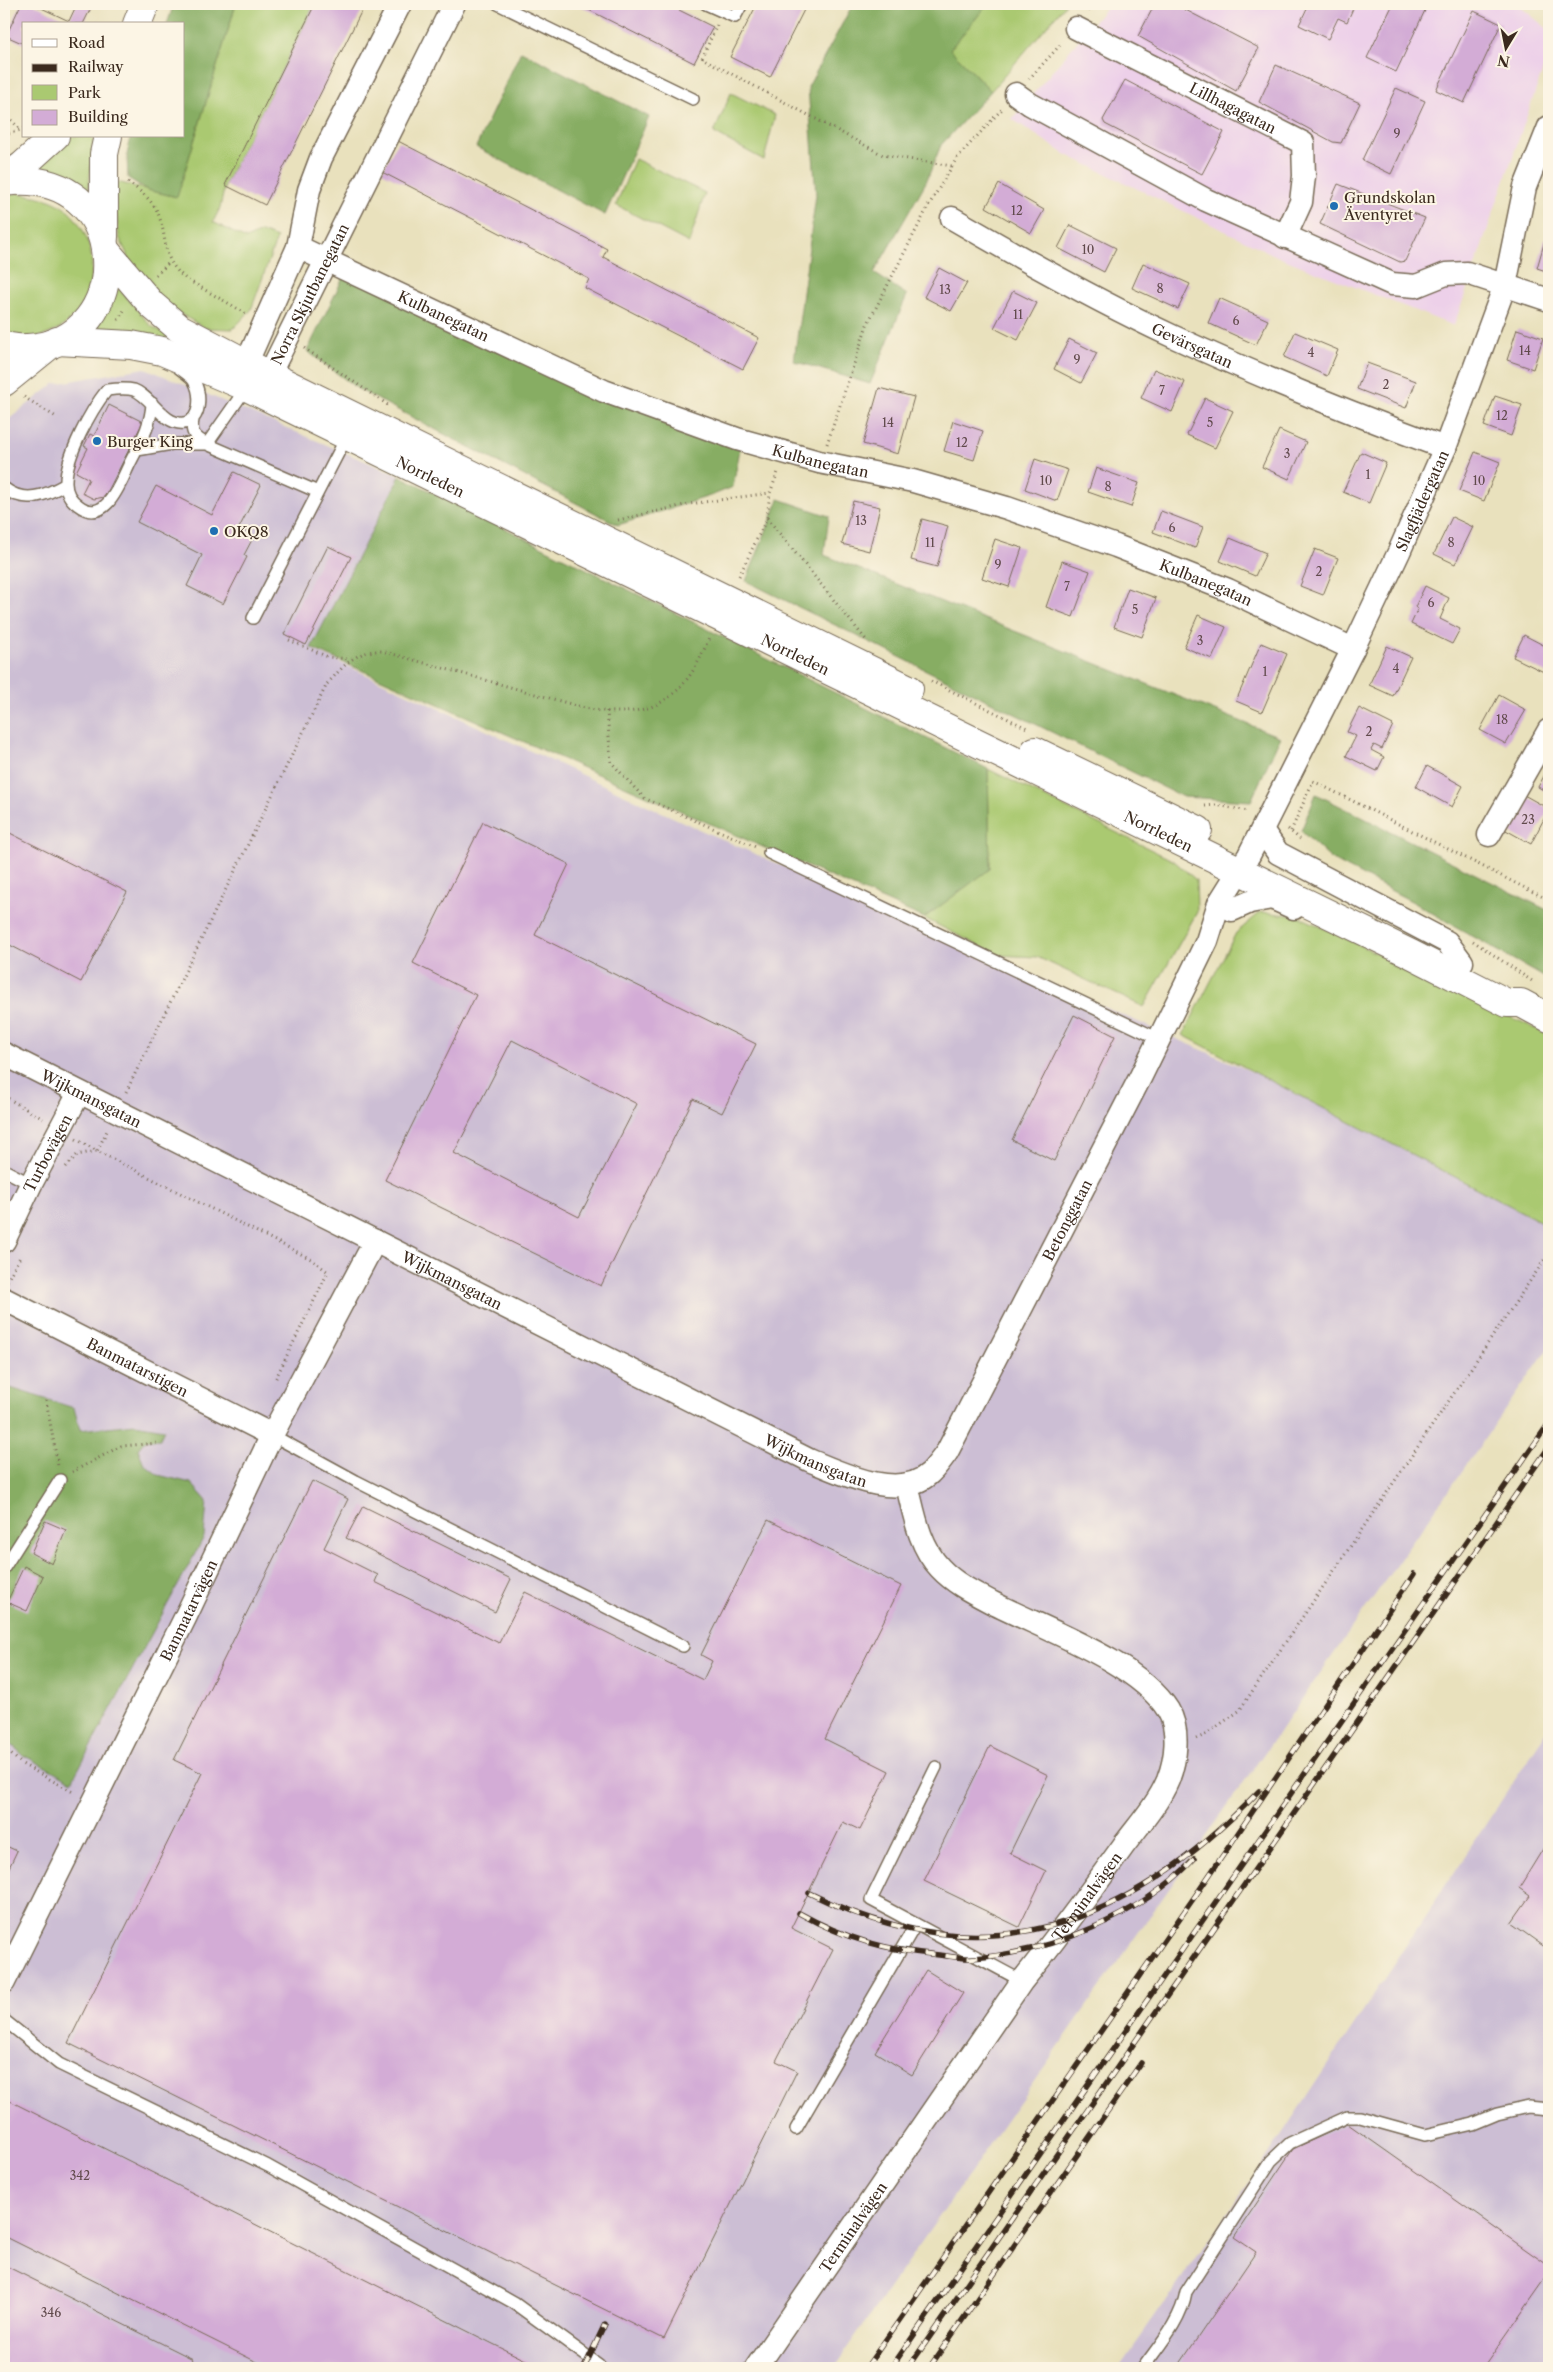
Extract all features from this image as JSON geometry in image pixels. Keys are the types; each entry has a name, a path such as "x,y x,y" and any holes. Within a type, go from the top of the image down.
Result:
{"main road":[{"path":"4,181 53,138"},
{"path":"4,346 27,348 54,342 73,332 97,304 104,288 107,269 104,168 108,138"},
{"path":"4,181 43,182 64,191 82,204 92,216 105,247"},
{"name":"Norrleden","path":"105,247 152,305 179,328 347,436 1199,851 1244,866 1462,962 1512,988 1527,993 1549,1018"},
{"path":"11,388 54,342"},
{"name":"Norrleden","path":"54,342 131,345 162,351 254,375 1244,866 1507,1003 1527,993"}],"street":[{"name":"Norra Skjutbanegatan","path":"254,375 263,324 298,247 309,190 321,158 400,4"},
{"name":"Norra Skjutbanegatan","path":"254,375 288,338 454,4"},
{"name":"Lillhagagatan","path":"1076,28 1303,143 1304,176 1301,202 1285,237"},
{"path":"1016,94 1030,104 1206,200 1392,284 1416,286 1446,274 1467,272 1549,300"},
{"name":"Slagfjädergatan","path":"1244,866 1353,649 1445,448 1505,285 1525,187 1549,127"},
{"name":"Gevärsgatan","path":"952,218 1171,336 1350,413 1445,448"},
{"name":"Kulbanegatan","path":"298,247 604,391 737,440 819,462 913,481 1016,511 1116,546 1228,590 1353,649"},
{"path":"1489,835 1549,730"},
{"path":"1264,824 1278,852 1448,942 1462,962"},
{"name":"Betonggatan","path":"1199,851 1217,874 1226,907"},
{"name":"Betonggatan","path":"907,1485 929,1474 948,1452 1226,907 1244,866"},
{"path":"1226,907 1272,898 1363,940 1404,951"},
{"name":"Wijkmansgatan","path":"4,1054 809,1460 848,1476 883,1485 907,1485"},
{"name":"Turbovägen","path":"13,1247 31,1184 79,1093"},
{"name":"Banmatarvägen","path":"4,1982 185,1618 272,1435 376,1240"},
{"name":"Banmatarstigen","path":"4,1300 272,1435"},
{"name":"Terminalvägen","path":"756,2368 1022,1981 1054,1942 1159,1797 1173,1764 1176,1746 1174,1725 1168,1710 1139,1679 1112,1661 957,1584 929,1555 917,1524 907,1485"}],"lane":[{"path":"498,4 693,99"},
{"path":"706,4 735,18 742,4"},
{"path":"162,351 194,381 198,397 198,412 193,420 191,429 195,437 318,492"},
{"path":"207,444 254,375"},
{"path":"152,403 152,416 119,486 100,510 93,512 80,506 70,497 66,484 67,469 77,443 98,401 107,390 133,390 152,403 174,422 184,424 193,420"},
{"path":"253,618 347,436"},
{"path":"137,450 172,444 207,444"},
{"path":"4,488 10,493 28,498 47,495 66,484"},
{"path":"769,853 1159,1039"},
{"path":"4,1170 31,1184"},
{"path":"272,1435 356,1481 683,1646"},
{"path":"4,1568 60,1480"},
{"path":"936,1766 871,1900 1022,1981"},
{"path":"796,2129 916,1924"},
{"path":"4,2020 59,2064 268,2166 514,2303 599,2365 597,2368"},
{"path":"1143,2368 1172,2326 1183,2306 1186,2292 1249,2193 1271,2161 1290,2143 1347,2117 1360,2117 1425,2135 1474,2124 1497,2114 1528,2106 1549,2109"}],"path":[{"path":"723,13 702,58 883,155 952,166"},
{"path":"4,113 22,129 4,135"},
{"path":"104,168 146,196 159,215 167,255 178,272 186,279 263,324"},
{"path":"288,338 396,409"},
{"path":"11,388 56,417"},
{"path":"612,521 690,504 770,493 767,518 739,576"},
{"path":"767,518 871,646"},
{"path":"97,1151 327,684 350,659 367,651 382,651 585,708 637,712 666,701 693,668 709,638"},
{"path":"289,640 328,656 350,659"},
{"path":"930,680 1035,732"},
{"path":"607,711 611,762 644,798 769,853"},
{"path":"1291,831 1313,782 1549,900"},
{"path":"1203,806 1237,808 1264,824 1291,831 1303,841"},
{"path":"1465,935 1527,993"},
{"path":"4,1096 97,1151 311,1259 328,1272 272,1386"},
{"path":"62,1174 66,1166 77,1155 97,1151"},
{"path":"4,1288 13,1247"},
{"path":"1176,1746 1205,1735 1239,1711 1549,1253"},
{"path":"46,1400 60,1480 93,1459 122,1446 160,1442"},
{"path":"4,1748 22,1764 78,1795 82,1788"}],"shaded area":[{"name":"Grundskolan Äventyret","path":"1109,4 1517,4 1549,30 1549,52 1454,326 1281,258 1065,154 1012,119"},
{"path":"145,368 400,476 311,649 696,828 1549,1202 1549,1347 833,2368 4,2368 4,423 54,384"},
{"path":"1549,1728 1549,2368 1119,2368 1263,2163"}],"green space":[{"path":"174,4 236,4 177,197 147,190 128,178 127,155 131,138 185,138 185,22 168,22"},
{"path":"236,4 315,4 225,185 220,208 213,222 246,239 261,232 277,238 251,310 233,329 205,328 165,305 134,269 119,237 113,181 177,197"},
{"path":"853,4 988,4 950,49 991,91 941,145 926,182 874,273 907,295 870,384 794,361 816,195 808,87"},
{"path":"988,4 1066,4 991,91 950,49"},
{"path":"521,51 649,117 605,215 476,147"},
{"path":"731,93 775,115 764,160 714,133"},
{"path":"67,138 94,138 88,194 39,169"},
{"path":"635,159 705,193 689,243 616,205"},
{"path":"17,193 51,201 69,212 81,227 89,245 92,264 85,300 74,316 60,328 33,338 4,337 4,196"},
{"path":"345,274 740,449 733,487 618,525 358,389 307,351"},
{"path":"116,285 151,326 220,363 94,333"},
{"path":"400,476 988,769 990,869 924,918 311,648"},
{"path":"779,499 829,516 824,555 1280,737 1251,801 1183,797 746,581"},
{"path":"988,769 1174,861 1196,880 1197,912 1144,1007 1037,957 997,955 924,918 990,868"},
{"path":"1316,794 1549,911 1549,980 1413,902 1331,859 1301,831"},
{"path":"1261,912 1298,916 1549,1035 1549,1226 1183,1035 1236,933"},
{"path":"4,1386 74,1408 80,1430 135,1424 164,1429 160,1439 145,1440 138,1449 144,1464 158,1475 191,1483 207,1501 204,1537 72,1781 23,1755 4,1738"}],"building":[{"path":"21,4 33,4 69,21 77,4 93,4 84,22 22,22 22,43 6,36"},
{"path":"315,4 365,4 265,205 225,185"},
{"path":"577,4 667,4 713,27 694,63"},
{"path":"757,4 807,4 770,77 730,57"},
{"path":"1155,4 1174,4 1259,48 1236,91 1138,36"},
{"path":"1309,4 1355,4 1347,22 1338,18 1328,39 1299,25"},
{"path":"1393,4 1428,4 1396,72 1367,58"},
{"path":"1474,11 1501,24 1464,103 1436,90"},
{"path":"1276,65 1360,103 1341,143 1333,142 1259,102"},
{"path":"1125,80 1224,132 1202,174 1105,124 1103,120"},
{"path":"1396,88 1425,101 1391,174 1362,160"},
{"path":"398,141 607,249 603,257 759,338 743,369 585,288 589,279 382,172"},
{"path":"999,184 1044,210 1031,233 986,207"},
{"path":"1338,184 1425,218 1405,261 1400,262 1320,224"},
{"path":"1070,225 1116,248 1104,272 1058,248"},
{"path":"1547,233 1549,234 1549,272 1537,268"},
{"path":"1143,263 1190,284 1178,309 1132,288"},
{"path":"939,268 967,283 951,311 924,297"},
{"path":"1013,291 1037,303 1018,340 994,328"},
{"path":"1219,298 1268,320 1256,345 1208,323"},
{"path":"1517,329 1543,338 1533,369 1507,360"},
{"path":"1295,332 1338,350 1327,376 1284,357"},
{"path":"1069,339 1097,353 1081,383 1054,369"},
{"path":"1367,363 1416,381 1406,408 1357,389"},
{"path":"1154,369 1185,382 1172,412 1141,398"},
{"path":"879,388 914,397 898,454 863,444"},
{"path":"1495,396 1522,405 1511,436 1484,426"},
{"path":"1205,398 1233,411 1215,448 1187,435"},
{"path":"109,405 143,422 104,497 94,499 82,493 89,479 76,472 88,448 84,446 90,434 94,436"},
{"path":"953,421 983,431 974,460 944,451"},
{"path":"1279,430 1306,442 1289,479 1262,467"},
{"path":"1361,452 1386,463 1369,503 1343,492"},
{"path":"1475,452 1500,462 1484,501 1459,491"},
{"path":"1035,459 1068,470 1057,501 1025,489"},
{"path":"1096,468 1139,483 1131,507 1088,492"},
{"path":"234,472 261,485 239,528 254,536 244,555 247,557 223,604 187,586 202,555 137,522 156,486 212,515"},
{"path":"853,501 880,507 869,551 842,544"},
{"path":"1161,511 1203,527 1195,548 1153,532"},
{"path":"1452,517 1473,527 1455,564 1434,554"},
{"path":"922,519 948,526 937,567 911,560"},
{"path":"1230,538 1266,553 1255,576 1220,561"},
{"path":"995,539 1022,548 1009,587 982,578"},
{"path":"328,546 351,557 306,645 284,634"},
{"path":"1315,549 1338,558 1323,595 1300,586"},
{"path":"1062,561 1090,571 1073,617 1046,607"},
{"path":"1425,586 1449,598 1440,619 1460,629 1452,644 1411,624 1418,609 1415,607"},
{"path":"1128,588 1156,598 1142,637 1114,627"},
{"path":"1198,615 1226,627 1212,659 1184,647"},
{"path":"1524,635 1549,648 1548,674 1513,657"},
{"path":"1261,643 1287,654 1262,712 1236,701"},
{"path":"1387,646 1411,657 1393,696 1369,685"},
{"path":"1499,695 1526,710 1506,744 1480,730"},
{"path":"1359,708 1393,725 1382,749 1374,745 1371,750 1384,757 1377,771 1346,756 1356,736 1347,732"},
{"path":"1427,766 1463,786 1452,807 1416,787"},
{"path":"1549,767 1549,793 1538,787"},
{"path":"1524,795 1549,809 1531,844 1504,829"},
{"path":"483,822 569,864 535,935 756,1044 722,1113 693,1099 601,1286 385,1180 476,995 413,963","holes":["512,1040 637,1104 579,1217 454,1153"]},
{"path":"4,830 127,892 81,982 4,942"},
{"path":"1074,1015 1115,1036 1054,1161 1012,1140"},
{"path":"312,1481 348,1499 324,1548 378,1575 375,1582 499,1643 525,1592 703,1680 712,1661 701,1655 768,1520 901,1586 825,1739 889,1771 860,1830 843,1822 791,1928 833,1949 776,2061 797,2071 664,2339 68,2043 202,1773 174,1760"},
{"path":"363,1506 511,1579 495,1612 346,1538"},
{"path":"45,1521 66,1530 52,1564 31,1553"},
{"path":"24,1566 43,1576 27,1611 7,1602"},
{"path":"990,1746 1048,1775 1010,1853 1046,1871 1019,1927 924,1881"},
{"path":"1549,1839 1549,1950 1511,1923 1530,1896 1519,1888"},
{"path":"4,1845 17,1851 5,1876 4,1875"},
{"path":"926,1970 963,1993 912,2075 875,2052"},
{"path":"4,2098 542,2368 269,2368 4,2236"},
{"path":"1348,2124 1549,2266 1549,2274 1483,2368 1177,2368 1256,2252 1234,2237 1293,2149"},
{"path":"4,2265 193,2359 188,2368 4,2368"}],"railway":[{"path":"891,2368 1549,1423"},
{"path":"908,2368 1549,1447"},
{"path":"866,2368 1200,1889 1414,1574"},
{"path":"809,1893 874,1919 935,1933 994,1935 1051,1926 1106,1906 1159,1877 1210,1838 1259,1791"},
{"path":"799,1913 833,1930 866,1942 901,1950 965,1958 1002,1955 1062,1940 1121,1914 1148,1898 1194,1859"},
{"path":"929,2368 1141,2063"},
{"path":"584,2368 605,2324"}],"place":[{"name":"Grundskolan Äventyret","path":"1334,206"},
{"name":"Burger King","path":"97,441"},
{"name":"OKQ8","path":"214,531"}]}
